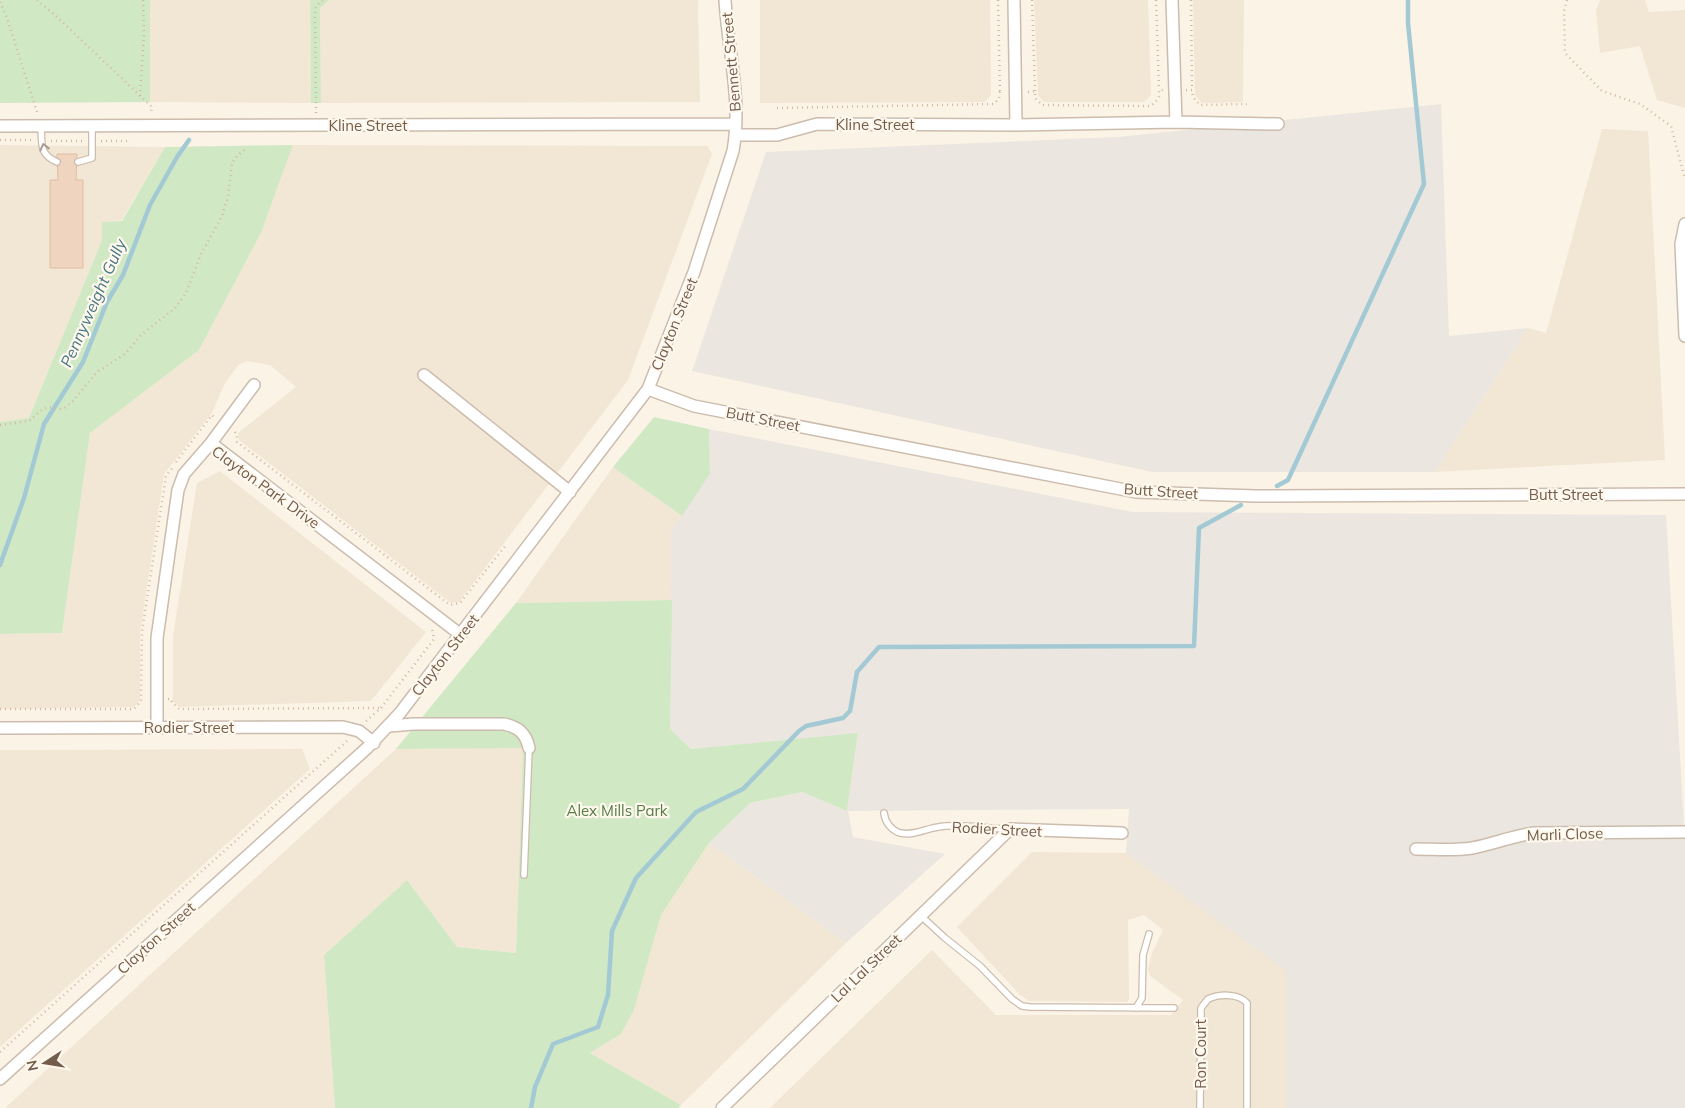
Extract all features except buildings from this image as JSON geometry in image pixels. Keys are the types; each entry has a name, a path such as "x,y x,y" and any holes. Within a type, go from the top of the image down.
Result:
{"street":[{"name":"Bennett Street","path":"725,0 734,83 735,129"},
{"path":"1014,0 1016,125"},
{"path":"1172,0 1176,122"},
{"name":"Kline Street","path":"0,126 316,125 735,129 777,135 817,124 1016,125 1176,122 1278,124"},
{"name":"Clayton Street","path":"0,1079 374,743 390,726 461,635 648,389 694,272 727,172 735,129"},
{"path":"1685,224 1681,244 1685,336"},
{"path":"424,375 570,492"},
{"path":"211,443 254,385"},
{"name":"Butt Street","path":"648,389 694,406 1136,492 1256,496 1685,494"},
{"name":"Clayton Park Drive","path":"157,727 157,632 178,490 184,474 211,443 461,635"},
{"path":"390,726 413,724 504,724 521,731 529,748"},
{"name":"Rodier Street","path":"0,728 334,727 357,730"},
{"path":"357,730 374,743"},
{"name":"Rodier Street","path":"1010,829 1122,833"},
{"name":"Lal Lal Street","path":"722,1108 1010,829"},
{"name":"Marli Close","path":"1416,849 1472,848 1534,834 1685,832"}],"lane":[{"path":"41,126 45,155 57,162"},
{"path":"78,162 92,158 92,126"},
{"path":"524,875 529,748"},
{"name":"Rodier Street","path":"884,813 890,826 903,834 943,826 1010,829"},
{"path":"920,915 980,966 1012,999 1022,1006 1174,1008"},
{"path":"1136,1008 1142,998 1143,960 1149,934"},
{"name":"Ron Court","path":"1200,1108 1201,1010 1202,1005 1208,999 1222,996 1242,998 1247,1005 1247,1108"}],"path":[{"path":"37,0 152,107 151,125"},
{"path":"140,96 144,35 143,0"},
{"path":"316,125 315,10 322,0"},
{"path":"998,0 1000,92"},
{"path":"1032,0 1035,91"},
{"path":"1156,0 1159,90"},
{"path":"1191,0 1192,90"},
{"path":"1568,0 1564,11 1564,53 1602,91 1640,104 1671,126 1685,178"},
{"path":"0,2 7,18 41,126"},
{"path":"0,140 126,141 126,136"},
{"path":"0,425 29,421 43,409 49,407 62,409 72,401 97,372 125,354 141,335 169,314 182,300 201,254 226,207 232,163 247,148"},
{"path":"224,424 236,432 237,442 450,605 460,604 506,545"},
{"path":"0,1052 261,816 320,766 381,708 434,639 430,627 438,617"},
{"path":"142,699 171,699 179,709 381,708"},
{"path":"0,709 134,709"}],"shaded area":[{"path":"150,0 310,0 311,103 150,102"},
{"path":"329,0 698,0 700,102 321,103 320,8"},
{"path":"760,0 990,0 991,95 985,102 760,103"},
{"path":"1034,0 1148,0 1151,95 1144,102 1044,102 1038,95"},
{"path":"1193,0 1244,0 1243,102 1202,103 1195,95"},
{"path":"1600,0 1645,0 1649,12 1685,10 1685,108 1657,100 1640,46 1600,53 1596,10"},
{"path":"1441,104 1449,336 1528,328 1435,472 1152,472 692,371 766,152 1117,137"},
{"path":"1602,129 1648,131 1665,460 1435,472 1528,328 1546,333"},
{"path":"0,145 165,147 121,221 102,222 102,240 29,418 0,422"},
{"path":"293,145 707,146 712,154 628,380 459,602 451,603 239,440 238,433 296,387 270,365 247,361 238,365 225,383 212,413 164,474 140,633 140,700 134,707 0,709 0,634 62,633 90,433 199,350 261,233"},
{"path":"709,429 1133,512 1666,515 1685,841 1685,1108 1286,1108 1286,971 1126,853 1129,809 848,811 853,837 945,854 846,943 709,843 750,803 802,792 847,811 858,734 691,749 670,729 671,531 710,474"},
{"path":"613,467 682,516 671,531 672,600 516,603"},
{"path":"220,471 426,632 371,701 179,707 173,701 173,636 197,483"},
{"path":"523,747 516,953 457,947 407,880 324,955 335,1108 5,1108 396,749"},
{"path":"302,749 310,769 0,1047 0,750"},
{"path":"709,843 846,943 681,1105 590,1053 621,1034 634,1010 661,915"},
{"path":"1032,852 1126,853 1286,970 1286,1108 770,1108 932,950 996,1015 1171,1015 1183,1000 1150,976 1148,969 1152,953 1163,930 1144,915 1128,920 1129,999 1127,1002 1029,1001 1020,995 957,927"}],"green space":[{"path":"0,0 150,0 150,102 0,103"},
{"path":"310,0 329,0 320,8 321,103 311,103"},
{"path":"293,145 261,233 199,350 90,433 62,633 0,634 0,422 29,418 102,240 102,222 122,221 165,147"},
{"path":"654,417 709,429 710,474 682,516 613,467"},
{"name":"Alex Mills Park","path":"672,600 670,729 691,749 858,733 847,811 802,792 750,803 709,843 661,915 634,1010 621,1034 590,1053 681,1105 678,1108 335,1108 324,955 407,880 457,947 516,953 523,748 396,749 516,603"}],"waterway":[{"path":"1277,486 1288,480 1424,184 1408,23 1408,0"},
{"name":"Pennyweight Gully","path":"0,565 24,498 44,424 83,362 107,302 123,275 150,205 177,157 189,140"},
{"path":"531,1108 535,1087 553,1044 598,1027 608,995 612,931 636,878 696,812 743,789 799,731 806,726 843,718 850,711 857,672 879,647 1194,646 1199,528 1241,505"}]}
